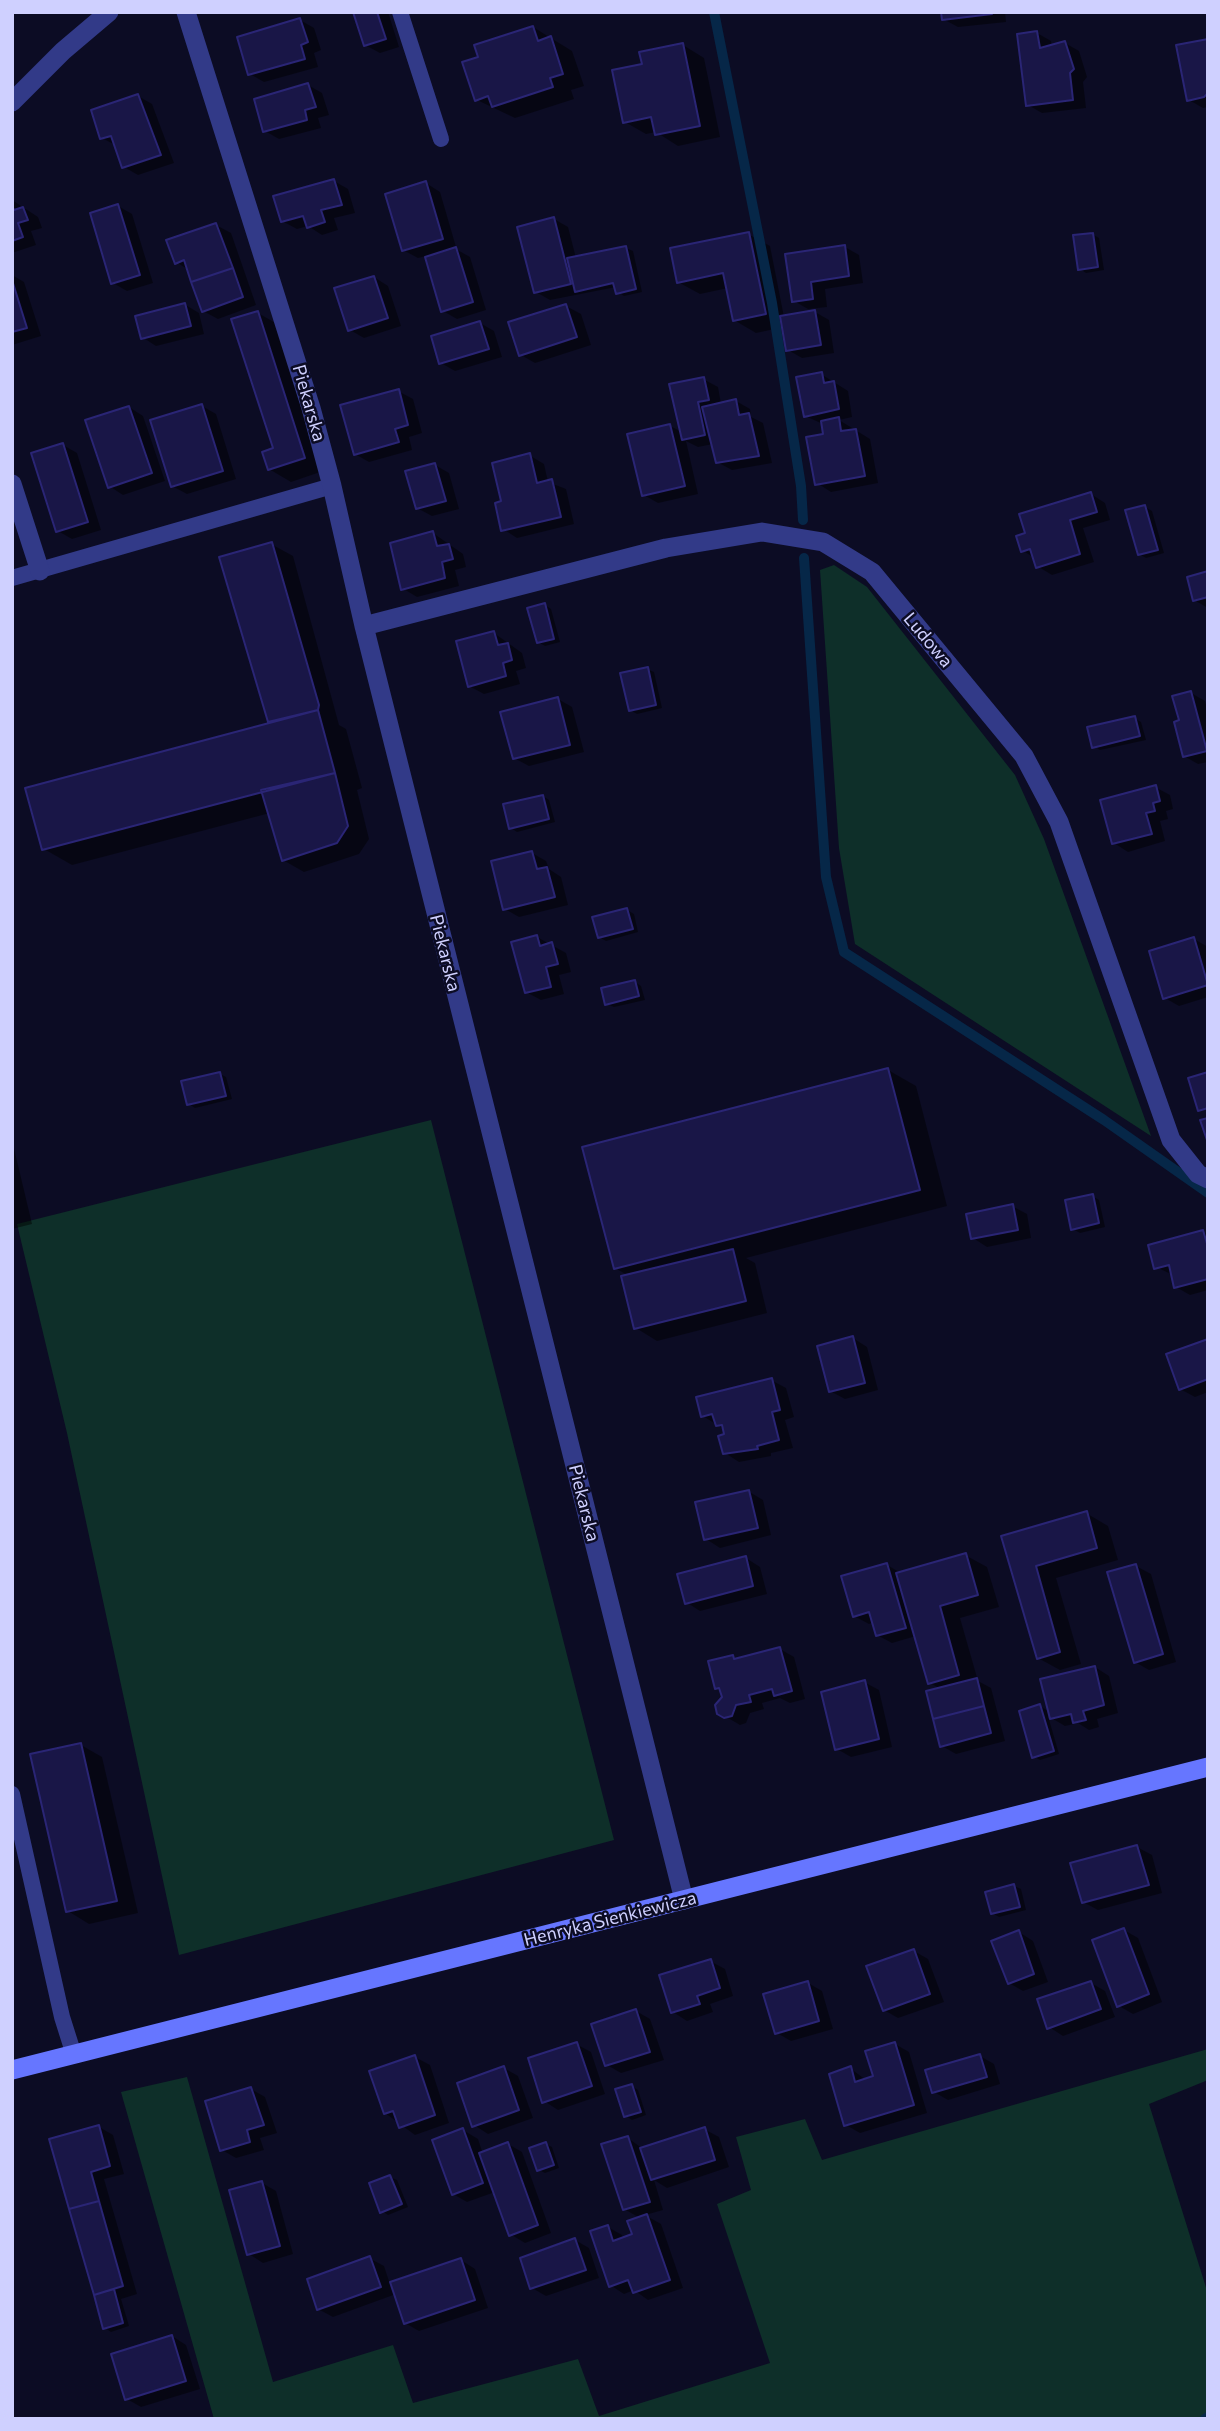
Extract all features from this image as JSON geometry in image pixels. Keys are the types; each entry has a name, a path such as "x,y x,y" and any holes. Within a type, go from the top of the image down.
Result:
{"main road":[{"name":"Henryka Sienkiewicza","path":"12,2070 1208,1767"}],"street":[{"path":"12,102 108,12"},
{"name":"Piekarska","path":"186,12 311,408 332,486 363,626 684,1900"},
{"path":"12,484 40,571"},
{"name":"Ludowa","path":"363,626 666,548 762,532 823,542 872,572 1024,756 1059,822 1171,1140 1198,1174 1208,1180"}],"lane":[{"path":"400,12 441,139"},
{"path":"12,578 332,486"},
{"path":"13,1797 62,2017 74,2055"}],"green space":[{"path":"834,565 867,587 1015,775 1044,839 1151,1136 855,944 839,848 820,570"},
{"path":"431,1120 614,1840 179,1955 67,1433 17,1224"},
{"path":"1208,2049 1208,2080 1149,2104 1208,2294 1208,2419 214,2419 121,2092 187,2077 273,2382 393,2345 413,2403 578,2359 599,2416 770,2363 717,2204 751,2190 736,2137 805,2119 822,2160"}],"building":[{"path":"353,12 377,12 386,39 364,46"},
{"path":"941,12 992,12 992,14 942,20"},
{"path":"300,18 308,42 301,45 305,59 248,75 237,37"},
{"path":"533,26 538,41 551,36 563,74 550,78 553,87 492,107 488,96 475,101 462,62 478,57 474,45"},
{"path":"1037,31 1040,48 1065,41 1074,69 1070,73 1073,100 1026,106 1017,34"},
{"path":"1208,39 1208,93 1204,97 1187,101 1176,45"},
{"path":"683,43 700,126 655,135 651,117 623,123 612,70 642,64 639,52"},
{"path":"308,83 316,107 305,110 307,120 263,132 254,99"},
{"path":"138,94 161,155 122,168 111,136 100,139 91,110"},
{"path":"334,179 342,205 321,210 325,222 307,228 303,216 281,222 273,196"},
{"path":"426,181 443,239 402,251 385,194"},
{"path":"118,204 140,275 111,284 90,213"},
{"path":"12,206 14,210 23,207 28,220 18,223 23,237 12,241"},
{"path":"554,217 571,284 534,293 517,227"},
{"path":"216,223 233,268 191,282 184,260 175,264 166,240"},
{"path":"749,232 766,314 733,321 723,273 677,283 670,248"},
{"path":"1093,233 1098,267 1078,270 1073,235"},
{"path":"845,245 849,276 811,282 813,299 792,302 785,254"},
{"path":"626,246 636,289 616,294 613,283 575,292 567,258"},
{"path":"456,247 473,302 441,312 425,257"},
{"path":"233,268 243,297 202,312 191,282"},
{"path":"374,276 388,318 348,331 334,288"},
{"path":"12,280 27,328 12,332"},
{"path":"185,303 191,326 141,339 135,316"},
{"path":"566,304 577,337 519,356 508,322"},
{"path":"815,310 821,345 786,351 780,316"},
{"path":"258,311 305,458 268,470 262,452 273,448 231,319"},
{"path":"480,321 489,349 439,364 431,336"},
{"path":"822,372 824,383 834,381 839,409 804,417 796,377"},
{"path":"704,377 709,400 698,402 705,435 682,440 669,384"},
{"path":"399,389 408,425 395,429 399,442 354,455 340,405"},
{"path":"736,399 739,415 749,413 759,456 716,463 702,407"},
{"path":"202,404 223,471 171,487 150,420"},
{"path":"129,406 152,473 108,488 85,420"},
{"path":"839,417 841,431 856,429 865,476 815,485 806,437 823,434 821,421"},
{"path":"670,424 685,486 642,496 627,434"},
{"path":"63,443 88,522 56,532 31,453"},
{"path":"530,453 537,483 552,479 561,517 501,531 495,503 501,501 492,463"},
{"path":"435,463 446,501 416,509 405,471"},
{"path":"1091,492 1097,512 1070,520 1080,554 1036,568 1030,549 1021,552 1016,536 1025,533 1019,514"},
{"path":"1145,505 1158,550 1138,555 1125,510"},
{"path":"433,531 437,546 449,544 453,559 442,562 445,578 401,590 390,543"},
{"path":"272,542 319,705 318,710 268,722 219,557"},
{"path":"1208,571 1208,597 1193,601 1187,577"},
{"path":"545,603 554,639 537,643 527,608"},
{"path":"494,631 498,645 508,643 512,660 503,663 506,676 468,687 456,641"},
{"path":"648,667 656,705 629,711 620,673"},
{"path":"1191,691 1207,751 1183,757 1174,722 1179,720 1172,696"},
{"path":"558,697 570,745 513,759 500,712"},
{"path":"318,710 335,773 42,850 25,788"},
{"path":"1135,716 1140,736 1092,748 1087,727"},
{"path":"335,773 348,826 337,843 282,861 261,790"},
{"path":"1156,785 1160,801 1153,803 1155,811 1146,813 1152,834 1112,844 1100,800"},
{"path":"543,795 549,819 509,829 503,804"},
{"path":"532,851 537,869 547,867 555,897 503,910 491,861"},
{"path":"627,908 633,929 598,938 592,917"},
{"path":"537,935 540,946 552,942 558,964 546,967 551,987 525,993 511,942"},
{"path":"1194,937 1208,985 1163,999 1149,951"},
{"path":"635,980 639,996 605,1005 601,988"},
{"path":"888,1068 920,1190 614,1269 582,1147"},
{"path":"220,1072 226,1096 187,1105 181,1081"},
{"path":"1208,1072 1208,1108 1198,1111 1188,1078"},
{"path":"1208,1118 1208,1143 1200,1120"},
{"path":"1093,1194 1099,1223 1071,1230 1065,1200"},
{"path":"1013,1204 1018,1230 971,1239 966,1214"},
{"path":"1203,1230 1208,1247 1208,1279 1174,1288 1169,1265 1154,1269 1148,1245"},
{"path":"733,1249 746,1301 634,1329 621,1276"},
{"path":"853,1336 865,1383 829,1392 817,1346"},
{"path":"1208,1339 1208,1379 1179,1390 1166,1354"},
{"path":"772,1378 780,1410 772,1412 779,1440 757,1446 758,1449 723,1454 718,1436 724,1434 722,1425 716,1426 712,1414 701,1417 696,1397"},
{"path":"749,1490 758,1528 704,1540 695,1502"},
{"path":"1087,1511 1097,1548 1036,1566 1060,1652 1037,1659 1001,1536"},
{"path":"966,1553 978,1595 940,1606 959,1675 928,1684 896,1573"},
{"path":"746,1556 753,1586 685,1604 677,1574"},
{"path":"887,1563 906,1628 876,1636 869,1612 853,1617 841,1576"},
{"path":"1136,1564 1163,1654 1134,1663 1107,1572"},
{"path":"780,1647 792,1691 774,1696 772,1689 749,1695 751,1702 736,1705 732,1716 724,1718 717,1714 715,1705 722,1697 719,1688 715,1689 708,1661 733,1655 734,1659"},
{"path":"1095,1666 1104,1705 1083,1711 1086,1720 1073,1723 1071,1714 1050,1719 1040,1679"},
{"path":"977,1678 984,1706 933,1719 926,1691"},
{"path":"865,1680 879,1739 835,1750 821,1692"},
{"path":"1040,1704 1054,1751 1032,1758 1019,1711"},
{"path":"984,1706 991,1733 940,1747 933,1719"},
{"path":"81,1743 117,1901 66,1912 30,1754"},
{"path":"1137,1845 1149,1885 1082,1903 1070,1863"},
{"path":"1014,1884 1020,1907 991,1914 985,1892"},
{"path":"1124,1928 1149,1994 1117,2007 1092,1940"},
{"path":"1019,1930 1034,1974 1008,1984 991,1941"},
{"path":"914,1949 930,1994 883,2011 866,1966"},
{"path":"711,1959 720,1988 697,1996 700,2004 671,2013 659,1975"},
{"path":"808,1981 819,2021 775,2034 763,1994"},
{"path":"1091,1981 1101,2009 1047,2029 1037,1999"},
{"path":"636,2009 650,2052 605,2066 591,2024"},
{"path":"577,2042 592,2086 542,2103 528,2058"},
{"path":"895,2042 914,2105 844,2126 829,2074 851,2066 855,2082 873,2076 865,2051"},
{"path":"980,2054 987,2077 932,2093 925,2070"},
{"path":"415,2055 435,2115 399,2128 393,2111 384,2114 369,2071"},
{"path":"504,2066 519,2110 472,2127 457,2083"},
{"path":"632,2084 641,2112 624,2117 615,2089"},
{"path":"251,2087 264,2125 247,2130 250,2142 220,2151 205,2101"},
{"path":"99,2125 110,2166 91,2172 99,2201 69,2209 49,2139"},
{"path":"705,2127 715,2160 651,2180 640,2148"},
{"path":"463,2128 483,2183 452,2195 432,2140"},
{"path":"628,2136 650,2202 623,2210 601,2144"},
{"path":"508,2142 538,2225 509,2236 479,2153"},
{"path":"546,2142 554,2165 537,2171 529,2148"},
{"path":"390,2175 402,2204 380,2213 369,2183"},
{"path":"262,2181 280,2246 247,2255 229,2190"},
{"path":"99,2201 123,2286 94,2295 69,2209"},
{"path":"647,2214 670,2280 633,2293 628,2280 609,2287 590,2231 608,2225 613,2241 632,2234 627,2221"},
{"path":"575,2238 586,2270 530,2289 520,2258"},
{"path":"370,2256 381,2287 317,2310 307,2279"},
{"path":"461,2258 475,2300 404,2324 390,2282"},
{"path":"114,2289 123,2323 103,2329 94,2295"},
{"path":"172,2335 186,2381 125,2400 111,2354"}],"waterway":[{"path":"714,12 772,303 801,486 803,520"},
{"path":"804,558 826,877 844,952 1104,1120 1208,1193"}]}
